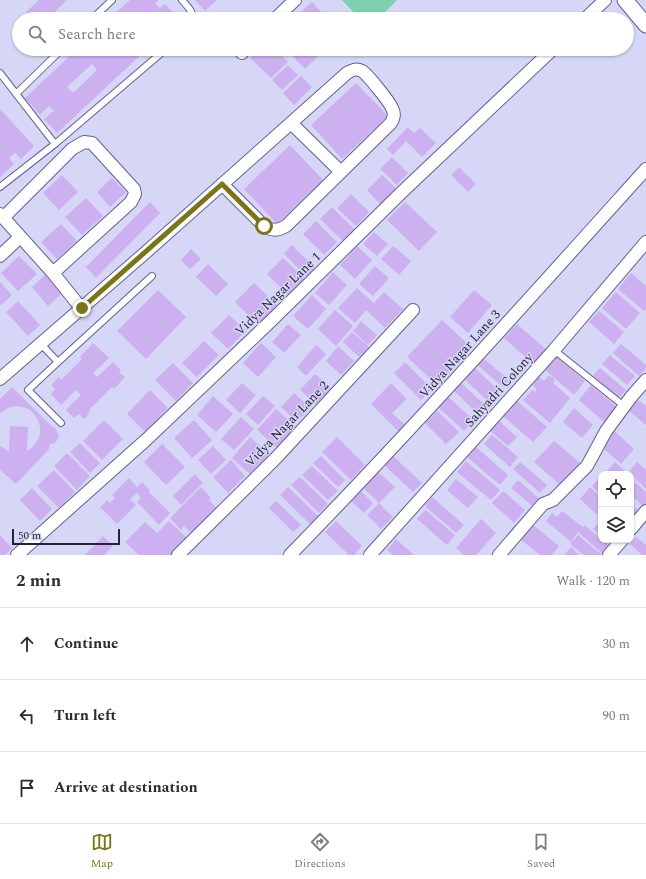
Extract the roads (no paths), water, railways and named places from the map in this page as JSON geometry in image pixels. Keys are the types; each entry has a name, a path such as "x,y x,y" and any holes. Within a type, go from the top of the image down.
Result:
{"street":[{"path":"283,12 294,0"},
{"path":"592,12 605,0"},
{"path":"625,0 646,25"},
{"name":"Vidya Nagar Lane 1","path":"17,555 152,434 273,319 402,192 546,56"},
{"path":"0,379 347,73 354,69 362,71 393,108 394,116 391,123 286,226 278,230 270,229 264,226 222,184"},
{"path":"291,123 341,172"},
{"path":"52,273 131,202 135,194 134,189 92,143 84,142 72,149 1,216 82,308"},
{"name":"Vidya Nagar Lane 3","path":"290,555 438,399 646,169"},
{"path":"0,256 20,237"},
{"name":"Sahyadri Colony","path":"370,555 554,350 646,242"},
{"name":"Vidya Nagar Lane 2","path":"178,555 276,458 413,310"},
{"path":"499,555 543,504 553,500 587,466 606,431 624,406 646,380"},
{"path":"634,525 646,510"},
{"path":"609,555 619,543"}],"lane":[{"path":"99,12 112,0"},
{"path":"182,0 192,12"},
{"path":"16,94 55,56"},
{"path":"0,187 55,144 158,56"},
{"path":"0,74 55,144"},
{"path":"61,423 28,390 152,276"},
{"path":"40,343 58,362"},
{"path":"554,350 624,406"}]}
